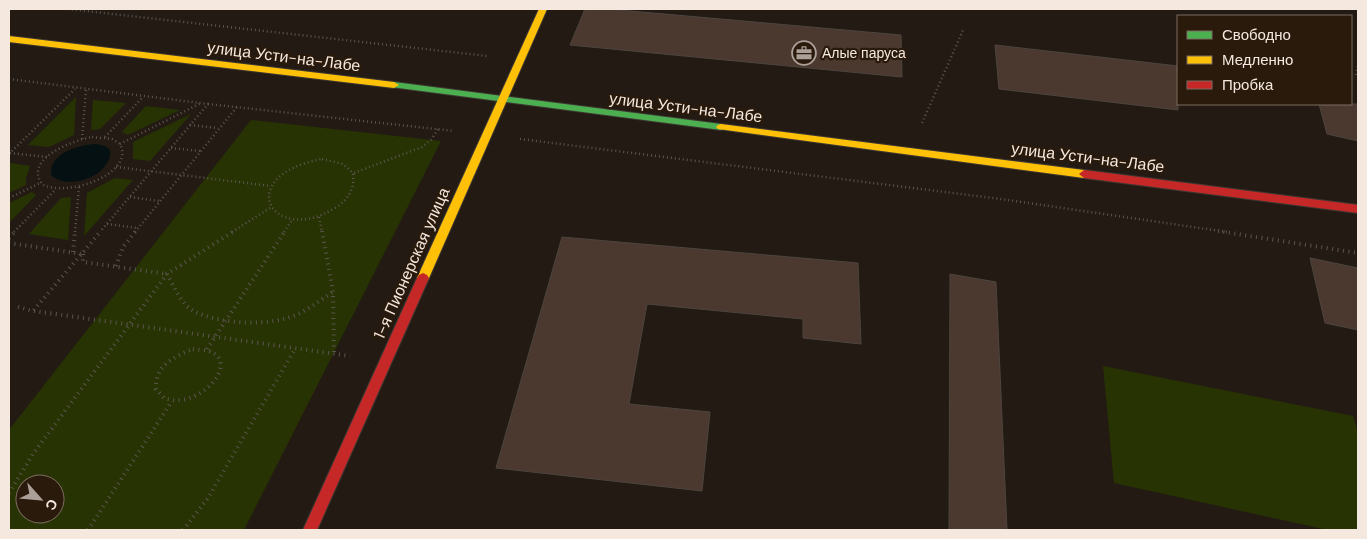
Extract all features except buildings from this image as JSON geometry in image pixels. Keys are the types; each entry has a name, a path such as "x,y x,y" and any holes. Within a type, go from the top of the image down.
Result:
{"street":[{"name":"1-я Пионерская улица","path":"310,530 543,9"},
{"name":"улица Усти-на-Лабе","path":"9,39 258,68 1358,209"}],"path":[{"path":"68,9 520,60"},
{"path":"909,151 964,28"},
{"path":"1356,75 1358,65"},
{"path":"9,79 86,90 486,134 1001,199 1358,253"},
{"path":"9,153 76,88"},
{"path":"82,139 86,90"},
{"path":"105,137 143,96"},
{"path":"120,144 202,103"},
{"path":"34,311 208,104"},
{"path":"116,266 123,248 138,228 237,107"},
{"path":"190,125 219,128"},
{"path":"354,174 422,147 432,140 438,129"},
{"path":"105,137 113,139 120,144 123,150 115,167 92,183 79,187 54,190 40,183 38,177 39,170 46,157 67,144 82,139 105,137"},
{"path":"171,148 201,151"},
{"path":"9,153 46,157"},
{"path":"322,159 336,161 347,166 354,174 355,185 349,198 336,209 319,217 292,220 278,216 270,208 268,197 271,186 292,167 322,159"},
{"path":"115,167 271,186"},
{"path":"9,198 40,183"},
{"path":"74,252 79,187"},
{"path":"9,238 54,190"},
{"path":"130,197 160,202"},
{"path":"9,493 33,454 167,274 270,208"},
{"path":"319,217 333,292 334,354"},
{"path":"207,349 292,220"},
{"path":"107,224 138,228"},
{"path":"9,243 82,254"},
{"path":"82,254 83,262 167,274"},
{"path":"167,274 180,297 193,311 225,321 263,323 299,314 333,292"},
{"path":"18,307 34,311 384,362"},
{"path":"183,530 208,498 295,348"},
{"path":"193,349 207,349 219,358 221,366 219,375 213,384 194,397 183,401 172,402 161,398 155,388 157,376 165,364 178,354 193,349"},
{"path":"88,530 172,402"}],"green space":[{"path":"76,97 74,135 49,147 28,145"},
{"path":"93,100 126,103 100,129 91,130"},
{"path":"146,106 180,110 128,135 122,132"},
{"path":"191,114 150,161 133,159 133,142"},
{"path":"251,120 441,141 244,530 9,530 9,430"},
{"path":"10,163 30,166 26,185 9,193"},
{"path":"115,178 133,180 84,236 87,193"},
{"path":"32,192 36,195 9,223 9,203"},
{"path":"71,197 68,240 29,234 61,198"},
{"path":"1103,366 1353,416 1358,432 1358,530 1328,530 1114,483"}],"shaded area":[{"path":"96,144 105,146 110,150 109,159 97,173 88,178 68,182 59,180 51,175 52,167 60,156 73,148"}],"traffic: fast":[{"path":"394,85 721,127"}],"traffic: slow":[{"path":"423,278 543,9"},
{"path":"9,39 394,85"},
{"path":"721,127 1084,174"}],"traffic: jam":[{"path":"1084,174 1358,209"},
{"path":"310,530 423,278"}],"place":[{"name":"Алые паруса","path":"804,53"}]}
